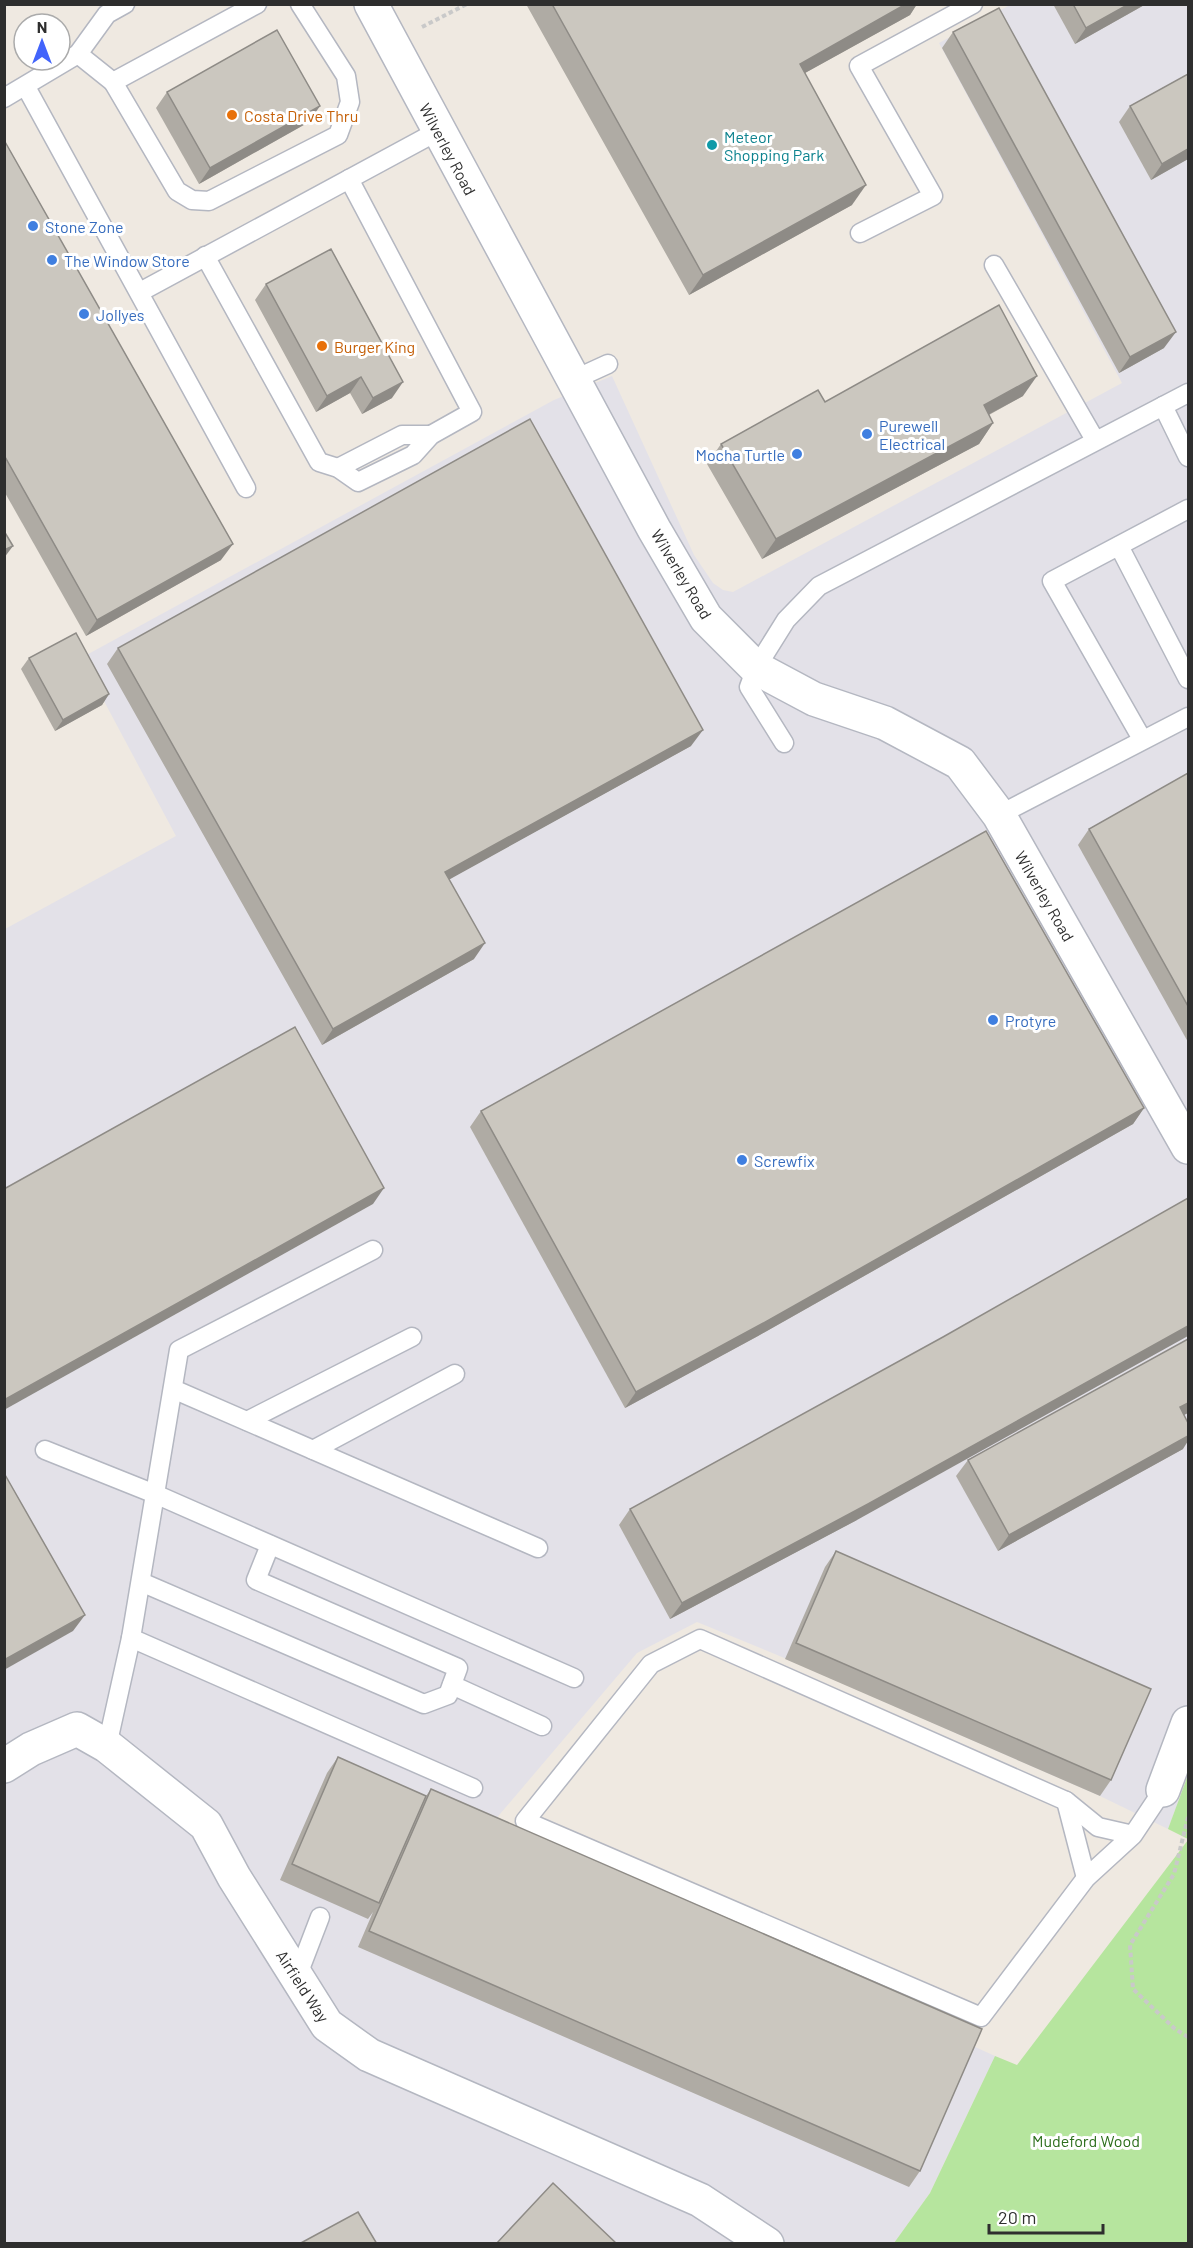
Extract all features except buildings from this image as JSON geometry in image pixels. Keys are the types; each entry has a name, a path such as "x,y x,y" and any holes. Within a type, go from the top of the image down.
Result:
{"street":[{"name":"Wilverley Road","path":"371,4 654,529 706,618 756,668 814,699 885,723 960,763 999,815 1188,1147"},
{"path":"1163,1790 1188,1723"},
{"name":"Airfield Way","path":"4,1766 31,1749 77,1729 107,1746 206,1825 234,1877 327,2025 369,2055 700,2200 767,2244"}],"lane":[{"path":"4,98 78,54 106,14 124,4"},
{"path":"113,82 257,4"},
{"path":"78,54 113,82 177,190 192,200 209,201 338,135 350,102 346,76 300,4"},
{"path":"860,233 933,196 859,66 972,4"},
{"path":"26,87 246,488"},
{"path":"140,292 438,131"},
{"path":"205,256 319,462 338,468 358,482 413,455 430,435 472,412 349,179"},
{"path":"994,265 1095,440"},
{"path":"573,380 608,364"},
{"path":"784,743 749,687 756,668 786,620 819,586 1188,393"},
{"path":"1163,406 1188,457"},
{"path":"1143,739 1052,581 1188,509"},
{"path":"1119,546 1188,679"},
{"path":"999,815 1188,717"},
{"path":"107,1746 131,1638 178,1350 373,1250"},
{"path":"247,1422 412,1337"},
{"path":"313,1450 455,1374"},
{"path":"173,1389 538,1548"},
{"path":"45,1450 155,1494 574,1678"},
{"path":"141,1582 424,1704 448,1695 459,1668 256,1580 270,1545"},
{"path":"131,1638 473,1788"},
{"path":"1133,1834 1098,1827 1066,1801 700,1639 651,1664 525,1821 981,2017 1086,1878 1133,1834 1163,1790"},
{"path":"452,1685 542,1726"},
{"path":"1066,1801 1086,1878"},
{"path":"297,1977 320,1917"}],"path":[{"path":"390,43 467,4"},
{"path":"1188,1816 1174,1874 1130,1946 1133,1989 1175,2029 1188,2037"}],"shaded area":[{"path":"1010,5 1188,5 1188,1775 1168,1829 1100,1796 697,1622 637,1653 489,1827 995,2056 930,2193 894,2243 5,2244 5,929 176,836 81,658 554,400 612,376 694,555 713,583 723,590 733,592 1122,383 939,43"}],"green space":[{"path":"1188,1775 1188,1839 1168,1829"},
{"name":"Mudeford Wood","path":"1188,1840 1188,2243 894,2243 930,2193 995,2056 1017,2065"}],"place":[{"name":"Costa Drive Thru","path":"232,115"},
{"name":"Meteor Shopping Park","path":"712,145"},
{"name":"Stone Zone","path":"33,226"},
{"name":"The Window Store","path":"52,260"},
{"name":"Jollyes","path":"84,314"},
{"name":"Burger King","path":"322,346"},
{"name":"Purewell Electrical","path":"867,434"},
{"name":"Mocha Turtle","path":"797,454"},
{"name":"Protyre","path":"993,1020"},
{"name":"Screwfix","path":"742,1160"}]}
